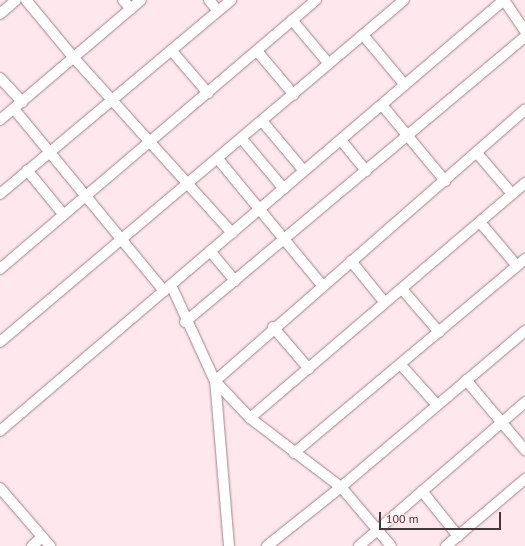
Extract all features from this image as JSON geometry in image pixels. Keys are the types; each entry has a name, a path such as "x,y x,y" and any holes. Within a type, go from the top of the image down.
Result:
{"street":[{"path":"0,14 16,0"},
{"path":"26,0 111,100 232,233"},
{"path":"124,0 131,9"},
{"path":"0,120 141,0"},
{"path":"209,0 218,11"},
{"path":"0,194 231,0"},
{"path":"0,269 150,143 316,0"},
{"path":"0,342 188,185 404,0"},
{"path":"0,430 260,210 504,0 525,31"},
{"path":"292,20 330,64"},
{"path":"363,35 405,85"},
{"path":"185,322 284,241 525,37"},
{"path":"171,50 208,93"},
{"path":"257,51 294,94"},
{"path":"0,78 22,102"},
{"path":"382,105 445,181"},
{"path":"14,109 121,240 167,288 214,381 250,418 294,453 341,487 391,546"},
{"path":"214,381 273,327 445,181 525,110"},
{"path":"262,121 304,171"},
{"path":"242,139 284,189"},
{"path":"341,140 366,172"},
{"path":"477,153 512,194"},
{"path":"218,159 284,241 322,285"},
{"path":"27,170 64,215"},
{"path":"250,418 525,184"},
{"path":"480,222 516,266"},
{"path":"210,251 235,282"},
{"path":"294,453 401,365 525,259"},
{"path":"351,261 385,303"},
{"path":"402,289 439,332"},
{"path":"273,327 309,369"},
{"path":"267,546 341,487 525,330"},
{"path":"401,365 437,405"},
{"path":"466,380 525,450"},
{"path":"214,381 229,546"},
{"path":"359,546 525,402"},
{"path":"446,546 525,478"},
{"path":"422,492 458,536"},
{"path":"2,494 50,546"},
{"path":"32,546 42,537"}]}
